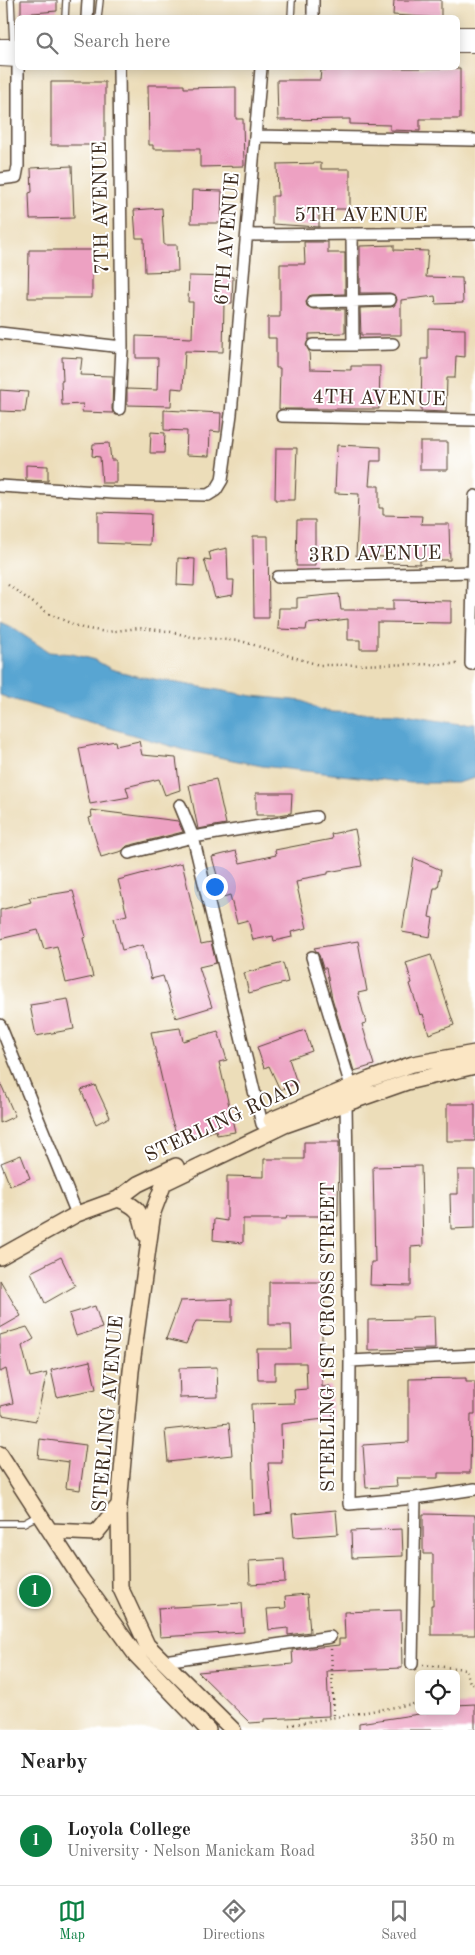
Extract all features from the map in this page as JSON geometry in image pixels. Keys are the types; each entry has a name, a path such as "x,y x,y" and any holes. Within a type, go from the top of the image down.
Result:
{"main road":[{"name":"STERLING ROAD","path":"0,1257 76,1214 118,1199 138,1184 262,1124 351,1086 413,1064 475,1053"},
{"name":"STERLING ROAD","path":"164,1183 285,1125 407,1082 475,1066"},
{"name":"STERLING AVENUE","path":"164,1183 153,1212 131,1371 118,1505 120,1587 148,1645 233,1730"},
{"path":"118,1199 133,1205 142,1215 148,1247"},
{"path":"0,1454 80,1579 136,1655 208,1730"},
{"path":"51,1531 96,1533 118,1505"}],"street":[{"path":"86,15 88,0"},
{"path":"313,0 313,15"},
{"path":"460,34 475,34"},
{"path":"460,45 475,45"},
{"path":"0,59 14,56 18,166 16,176 0,179"},
{"name":"7TH AVENUE","path":"119,70 122,347 119,409"},
{"name":"6TH AVENUE","path":"0,486 114,493 208,495 216,490 222,480 231,414 261,70"},
{"path":"255,136 475,140"},
{"name":"5TH AVENUE","path":"247,235 475,233"},
{"path":"352,234 353,345"},
{"path":"312,302 390,300"},
{"path":"0,333 122,347"},
{"path":"313,345 393,344"},
{"name":"4TH AVENUE","path":"282,416 475,420"},
{"path":"471,664 475,496"},
{"name":"3RD AVENUE","path":"278,577 473,572"},
{"path":"180,805 193,837 262,1124"},
{"path":"129,853 193,837 316,818"},
{"path":"312,957 351,1086"},
{"path":"0,1025 76,1214"},
{"name":"STERLING 1ST CROSS STREET","path":"346,1104 350,1361 349,1504 415,1498 475,1489"},
{"path":"350,1361 475,1355"},
{"path":"412,1664 415,1498"},
{"path":"164,1661 330,1637"}],"lane":[{"path":"11,0 15,30 14,56"},
{"path":"65,15 66,0"},
{"path":"98,15 100,0"},
{"path":"291,15 292,0"},
{"path":"0,1523 24,1523 39,1515"}],"path":[{"path":"8,585 49,614 82,628 107,632 139,628 167,631 192,637 241,641 319,665 471,664"},
{"path":"330,1637 334,1718"},
{"path":"412,1664 466,1669 470,1683 475,1683"},
{"path":"289,1725 415,1704"}],"water":[{"path":"0,622 49,652 72,654 95,660 111,669 137,676 253,696 303,701 319,709 333,712 397,714 460,724 475,723 475,778 457,783 411,783 262,766 184,750 8,698 0,695"}],"building":[{"path":"21,0 57,0 57,11 21,14"},
{"path":"394,0 441,0 441,15 393,15"},
{"path":"321,70 460,70 460,119 420,119 420,131 390,130 390,125 350,124 350,119 278,120 277,80 320,80"},
{"path":"51,82 105,82 105,145 51,145"},
{"path":"148,85 184,85 184,88 236,87 236,119 243,119 244,166 200,167 200,149 153,149 153,145 149,145"},
{"path":"321,163 321,169 350,169 350,209 319,209 319,227 272,224 272,196 278,196 277,164"},
{"path":"72,166 74,218 30,219 29,193 32,192 31,168"},
{"path":"192,190 222,191 221,223 191,223"},
{"path":"162,208 164,245 177,245 178,271 145,272 144,238 136,238 134,210"},
{"path":"304,242 328,242 328,253 345,253 345,294 312,295 309,296 306,302 307,306 313,309 345,309 345,333 309,334 306,345 309,351 310,369 351,370 351,366 380,366 379,409 279,409 280,368 276,368 276,338 268,338 268,317 280,317 280,264 305,264"},
{"path":"394,245 394,250 428,251 426,277 462,278 463,303 436,304 435,296 401,300 401,335 361,335 360,308 391,307 394,306 397,300 396,296 390,293 360,293 360,246"},
{"path":"29,250 92,250 92,298 28,298"},
{"path":"189,276 233,277 232,303 224,303 223,352 185,351 183,389 172,388 171,406 127,405 127,389 157,390 158,358 136,358 136,336 192,338 193,302 188,302"},
{"path":"428,328 465,329 465,357 456,356 455,378 447,378 446,412 421,411 422,359 428,359"},
{"path":"62,357 82,358 80,375 113,376 113,413 82,412 83,404 62,405"},
{"path":"0,390 28,392 25,412 0,411"},
{"path":"164,410 221,413 220,432 210,431 209,456 186,455 187,431 164,430"},
{"path":"151,432 165,433 164,453 150,453"},
{"path":"420,442 448,442 448,470 420,470"},
{"path":"109,443 111,460 116,460 116,483 102,483 100,457 92,456 93,444"},
{"path":"337,445 381,447 381,461 371,461 369,486 379,486 379,508 383,508 383,515 422,516 421,524 449,524 450,560 420,560 420,564 387,563 388,557 356,556 359,494 335,493"},
{"path":"276,448 297,448 295,500 275,500"},
{"path":"26,465 48,466 48,481 26,480"},
{"path":"98,512 151,514 150,545 98,543"},
{"path":"297,520 315,520 315,566 296,566"},
{"path":"253,536 268,536 269,618 254,618"},
{"path":"227,548 228,580 234,580 233,595 215,598 204,559 211,560 209,552"},
{"path":"178,558 195,559 194,586 177,585"},
{"path":"339,594 341,610 393,610 393,600 451,601 451,623 377,622 377,649 360,649 360,640 348,640 348,619 307,624 306,630 278,629 279,608 297,608 297,598"},
{"path":"115,741 116,746 139,741 142,755 176,758 180,790 165,795 159,779 126,787 129,797 90,804 79,748"},
{"path":"216,779 226,824 198,829 189,785"},
{"path":"256,793 292,793 291,813 256,815"},
{"path":"91,810 178,821 183,832 127,846 122,851 101,857 89,818 92,817"},
{"path":"355,829 362,866 328,872 328,874 301,879 301,881 296,882 307,928 291,932 292,937 274,941 273,936 253,940 248,920 237,923 230,895 223,897 212,857 236,851 240,863 276,855 275,850 332,839 331,834"},
{"path":"414,858 441,870 438,888 434,888 429,917 433,918 430,937 402,932"},
{"path":"182,863 201,944 211,942 216,963 199,967 212,1007 176,1018 163,976 151,979 143,945 122,950 114,918 127,915 118,880"},
{"path":"73,891 86,937 83,938 93,977 66,983 57,946 44,949 38,930 0,939 0,910 31,902 29,898"},
{"path":"358,941 367,991 358,993 366,1023 362,1024 374,1065 354,1071 332,998 326,968 323,968 319,955 314,948"},
{"path":"431,955 454,1025 429,1034 423,1014 420,1015 410,984 412,983 406,963"},
{"path":"283,963 288,982 249,993 244,973"},
{"path":"68,999 74,1029 36,1036 30,1005"},
{"path":"180,1028 183,1041 218,1031 227,1060 219,1062 235,1132 217,1135 216,1130 180,1143 171,1119 151,1032"},
{"path":"305,1030 312,1051 289,1059 297,1083 280,1090 269,1066 264,1068 257,1047"},
{"path":"0,1082 15,1116 0,1123"},
{"path":"95,1085 110,1117 96,1124 81,1090"},
{"path":"447,1104 475,1104 475,1141 447,1141"},
{"path":"304,1142 339,1142 338,1216 287,1216 286,1219 243,1219 243,1243 213,1240 214,1219 227,1221 227,1176 264,1177 264,1159 304,1159"},
{"path":"21,1155 30,1178 10,1186 1,1163"},
{"path":"421,1166 423,1246 411,1247 411,1286 370,1285 371,1262 375,1262 373,1167"},
{"path":"458,1170 475,1170 475,1228 451,1229 450,1194 458,1194"},
{"path":"61,1257 75,1286 45,1303 31,1272"},
{"path":"0,1280 21,1316 0,1328"},
{"path":"269,1282 325,1282 324,1326 322,1326 322,1387 330,1386 333,1418 281,1424 282,1463 268,1463 272,1513 254,1515 251,1404 295,1403 294,1390 307,1389 306,1363 275,1363 275,1380 258,1380 257,1349 292,1349 291,1325 269,1325"},
{"path":"232,1299 232,1322 196,1321 186,1344 166,1339 180,1301"},
{"path":"95,1306 102,1328 76,1336 69,1314"},
{"path":"434,1316 435,1349 368,1350 368,1320 412,1319 412,1317"},
{"path":"27,1327 34,1339 22,1346 30,1377 47,1373 36,1421 2,1415 1,1406 13,1403 6,1369 0,1372 0,1335"},
{"path":"90,1361 96,1389 57,1397 51,1370"},
{"path":"217,1367 218,1397 180,1398 179,1368"},
{"path":"466,1378 466,1382 475,1382 475,1414 471,1414 470,1473 438,1473 438,1478 396,1478 397,1486 366,1488 363,1445 409,1442 409,1379"},
{"path":"229,1423 232,1455 168,1462 165,1430"},
{"path":"40,1439 86,1445 80,1490 66,1488 69,1462 38,1458"},
{"path":"336,1510 338,1534 294,1537 292,1514"},
{"path":"423,1514 475,1515 475,1635 431,1635 433,1554 423,1554"},
{"path":"402,1529 403,1556 352,1558 351,1531"},
{"path":"284,1559 285,1582 250,1584 249,1561"},
{"path":"307,1594 310,1632 288,1635 288,1628 269,1630 267,1609 286,1608 285,1596"},
{"path":"242,1603 244,1632 160,1637 158,1608"},
{"path":"401,1610 402,1668 327,1671 329,1716 264,1719 264,1722 250,1723 198,1672 293,1664 292,1650 339,1645 339,1639 345,1639 344,1612"},
{"path":"475,1704 475,1730 359,1730 359,1723 415,1715 460,1715 460,1705"}],"place":[{"name":"Loyola College","path":"35,1591"}]}
